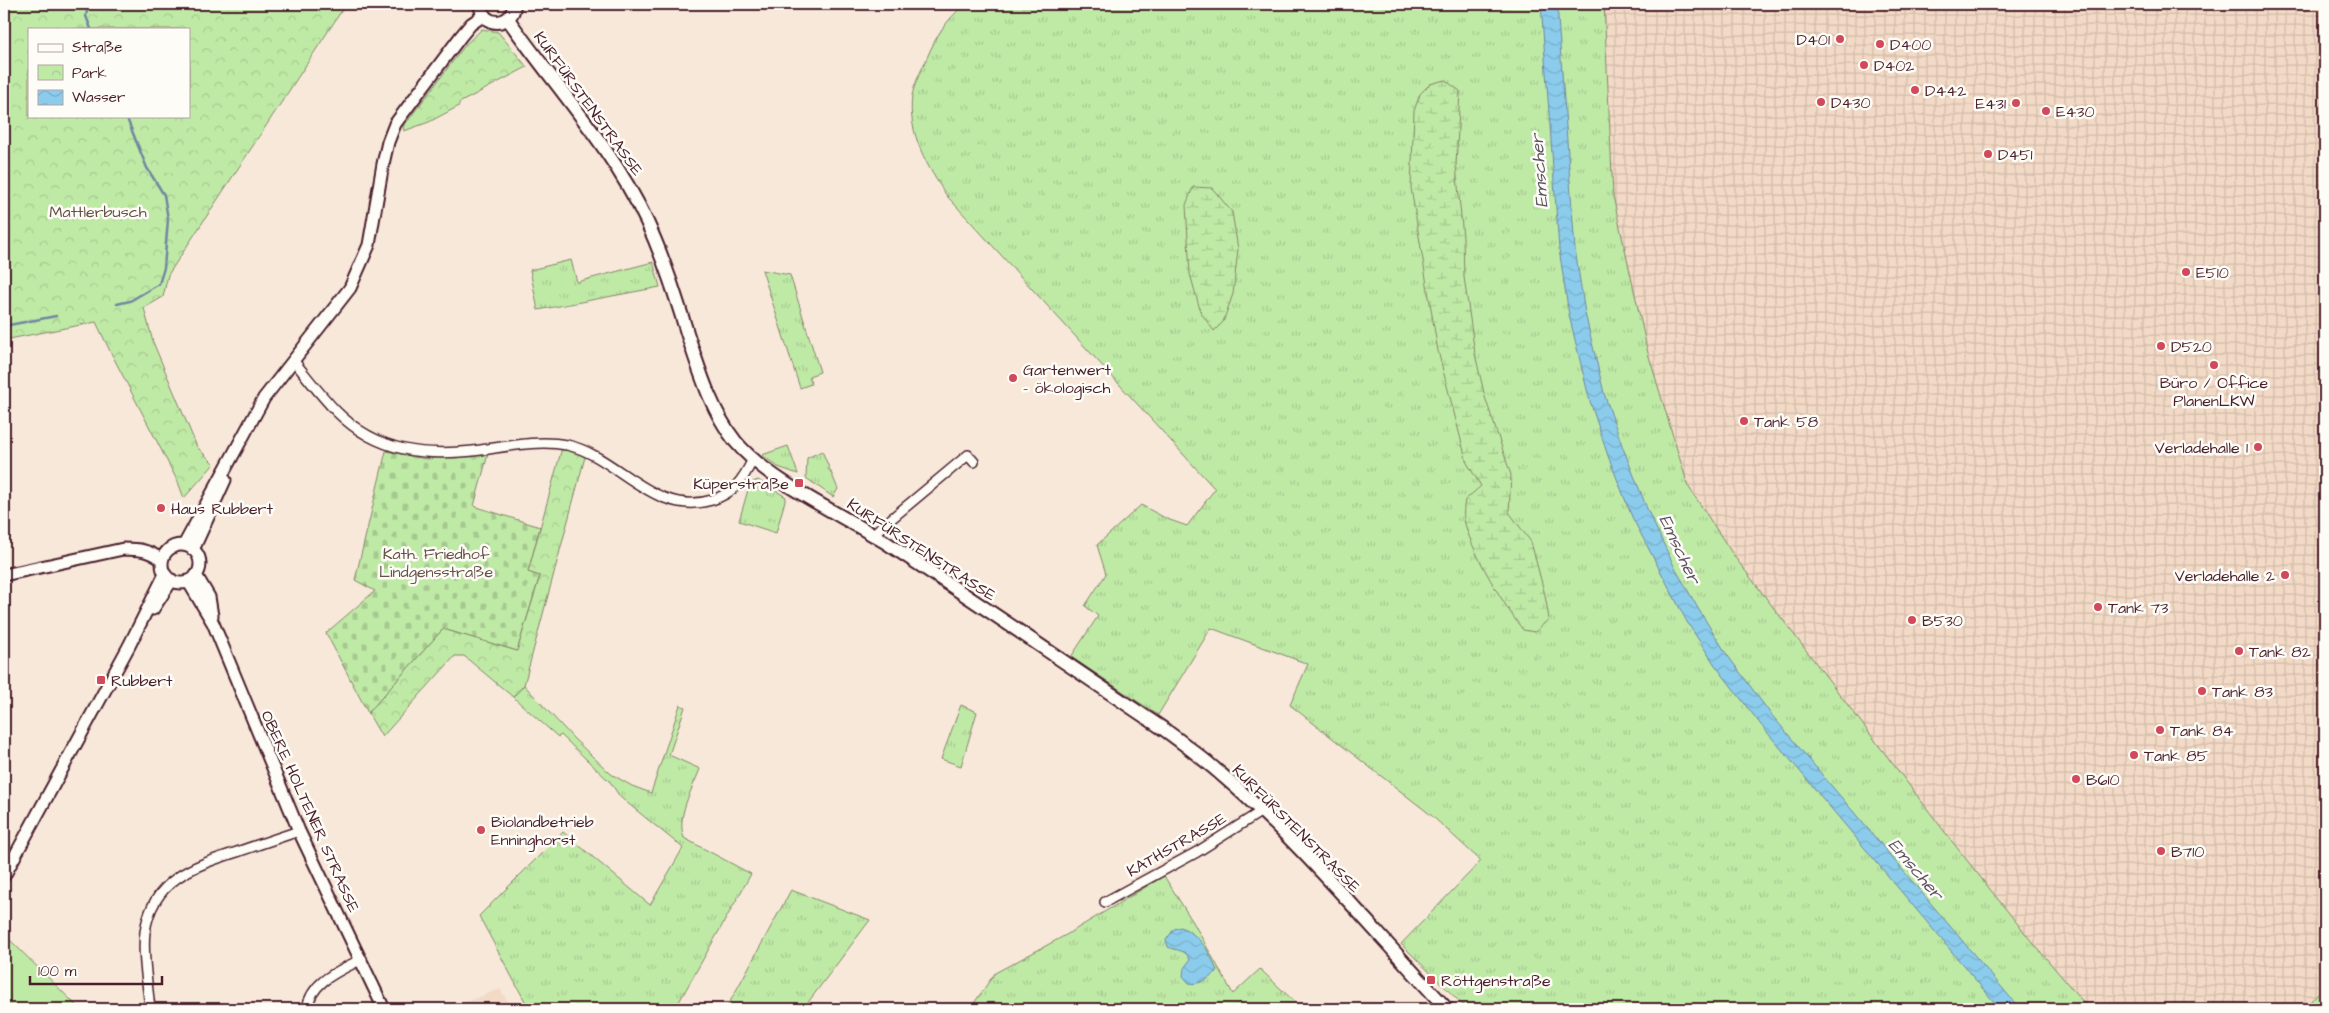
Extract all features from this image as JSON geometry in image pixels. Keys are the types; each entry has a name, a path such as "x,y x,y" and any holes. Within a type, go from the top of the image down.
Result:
{"main road":[{"path":"482,10 495,22 508,19 514,4"},
{"name":"KURFÜRSTENSTRASSE","path":"508,19 594,134 627,182 646,220 667,270 712,402 730,434 753,459 798,490 873,534 1177,739 1232,783 1262,811 1447,1009"}],"street":[{"path":"188,548 239,443 264,398 350,288 361,266 369,245 388,142 395,124 460,36 482,10"},
{"path":"293,360 336,411 356,429 378,442 401,448 430,454 529,443 560,444 588,452 656,495 674,501 690,503 716,498 735,488 745,476 753,459"},
{"path":"873,534 968,455 974,462"},
{"path":"165,555 177,545 188,548 200,560 192,578 177,582 168,577"},
{"path":"4,575 123,549 141,549 165,555"},
{"path":"4,876 168,577 165,555"},
{"name":"OBERE HOLTENER STRASSE","path":"192,578 213,623 299,831 362,959 384,1009"},
{"name":"KATHSTRASSE","path":"1105,902 1190,856 1262,811"},
{"path":"150,1009 145,934 148,918 156,900 167,886 181,874 200,864 299,831"},
{"path":"307,1009 311,996 318,986 328,977 362,959"}],"shaded area":[{"path":"1604,4 2325,4 2325,1009 2089,1009 2028,937 1954,844 1734,556 1688,486 1648,353 1613,196"},
{"path":"500,989 512,1009 448,1009"}],"green space":[{"name":"Mattlerbusch","path":"4,4 346,4 168,275 163,297 144,308 153,342 197,447 214,464 184,498 178,482 96,322 4,340"},
{"path":"965,4 1604,4 1613,196 1648,353 1688,486 1734,556 1954,844 2028,937 2089,1009 1467,1009 1401,944 1481,861 1431,815 1290,705 1308,664 1211,628 1158,715 1071,657 1098,616 1085,606 1106,574 1097,545 1141,505 1167,519 1187,526 1215,489 947,196 926,162 916,137 913,123 911,110 913,91 938,36 952,17"},
{"path":"482,29 498,32 527,67 459,103 459,106 429,122 404,131 403,127 466,44"},
{"path":"1445,80 1460,91 1456,166 1463,237 1464,277 1475,354 1485,397 1511,475 1509,512 1531,542 1545,595 1549,619 1535,632 1523,630 1507,607 1480,561 1464,519 1465,500 1481,486 1467,463 1438,351 1411,188 1414,111 1420,94 1430,84"},
{"path":"1193,187 1212,188 1232,212 1238,249 1233,294 1223,322 1214,331 1201,313 1190,274 1186,205"},
{"path":"571,260 577,282 653,262 660,287 538,310 530,270"},
{"path":"762,270 790,275 820,372 809,376 811,384 800,388"},
{"path":"788,446 798,474 778,467 762,455"},
{"path":"562,448 575,451 585,457 524,685 513,697 464,656 455,656 382,737 368,713 443,629 517,651 540,576 528,572"},
{"name":"Kath. Friedhof Lindgensstraße","path":"386,451 426,459 488,454 474,506 540,527 528,572 540,575 517,651 443,629 368,713 326,633 375,591 355,580"},
{"path":"822,451 838,489 833,497 806,478 807,458"},
{"path":"758,480 786,497 776,533 739,521 750,483"},
{"path":"524,685 574,739 611,774 632,786 651,793 680,705 685,707 669,755 700,769 683,812 682,830 684,838 751,874 675,1009 533,1009 526,1003 479,916 563,832 650,905 683,848 620,797 611,783 561,735 558,737 513,697"},
{"path":"961,705 977,712 961,766 941,759"},
{"path":"1164,876 1193,922 1233,994 1260,969 1302,1009 970,1009 995,973 1066,935"},
{"path":"791,890 870,920 803,1009 726,1009"},
{"path":"4,934 80,1009 4,1009"},
{"path":"2325,985 2325,1009 2304,1009"}],"water":[{"path":"1541,4 1557,4 1575,249 1585,313 1604,393 1648,511 1675,568 1728,656 1770,713 2020,1009 2000,1009 1761,725 1715,665 1687,622 1632,517 1608,456 1589,398 1569,315 1559,249"},
{"path":"1181,927 1199,939 1211,957 1217,971 1208,979 1193,984 1189,983 1183,976 1184,968 1190,960 1181,951 1168,947 1166,940 1174,929"}],"waterway":[{"path":"91,4 88,6 86,16 91,28"},
{"path":"117,304 130,301 159,284 164,268 168,219 164,195 147,168 127,118"},
{"path":"4,326 56,316"}],"place":[{"name":"D401","path":"1840,39"},
{"name":"D400","path":"1880,44"},
{"name":"D402","path":"1864,65"},
{"name":"D442","path":"1915,90"},
{"name":"D430","path":"1821,102"},
{"name":"E431","path":"2016,103"},
{"name":"E430","path":"2046,111"},
{"name":"D451","path":"1988,154"},
{"name":"E510","path":"2186,272"},
{"name":"D520","path":"2161,346"},
{"name":"Büro / Office PlanenLKW","path":"2214,365"},
{"name":"Gartenwert - ökologisch","path":"1013,378"},
{"name":"Tank 58","path":"1744,421"},
{"name":"Verladehalle 1","path":"2258,447"},
{"name":"Küperstraße","path":"799,483"},
{"name":"Haus Rubbert","path":"161,508"},
{"name":"Verladehalle 2","path":"2285,575"},
{"name":"Tank 73","path":"2098,607"},
{"name":"B530","path":"1912,620"},
{"name":"Tank 82","path":"2239,651"},
{"name":"Rubbert","path":"101,680"},
{"name":"Tank 83","path":"2202,691"},
{"name":"Tank 84","path":"2160,730"},
{"name":"Tank 85","path":"2134,755"},
{"name":"B610","path":"2076,779"},
{"name":"Biolandbetrieb Enninghorst","path":"481,830"},
{"name":"B710","path":"2161,851"},
{"name":"Röttgenstraße","path":"1431,980"}],"water label":[{"name":"Emscher","path":"1539,171"},
{"name":"Emscher","path":"1680,549"},
{"name":"Emscher","path":"1916,869"}]}
